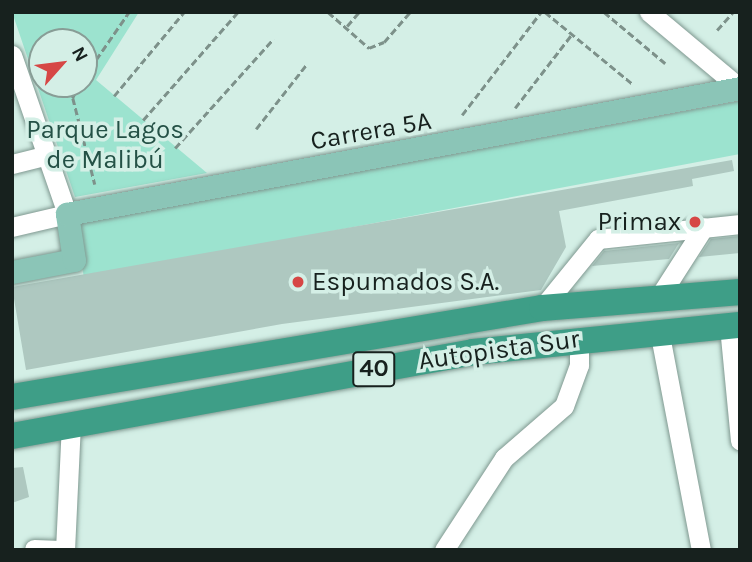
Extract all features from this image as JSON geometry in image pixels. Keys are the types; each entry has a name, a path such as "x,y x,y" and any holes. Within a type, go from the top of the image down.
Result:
{"highway":[{"name":"Autopista Sur","path":"12,397 542,308 740,292"},
{"name":"Autopista Sur","path":"12,436 579,338 735,326"}],"main road":[{"name":"Carrera 5A","path":"67,215 405,146 740,88"},
{"path":"12,272 74,260 67,215"}],"street":[{"path":"649,12 740,88"},
{"path":"12,55 20,101 48,155 67,215"},
{"path":"12,164 48,155"},
{"name":"Carrera 5A","path":"12,227 67,215"},
{"path":"542,308 598,239 740,223"},
{"path":"659,297 704,227"},
{"path":"735,326 740,441"},
{"path":"659,330 701,550"},
{"path":"444,550 505,458 564,406 579,365 579,338"},
{"path":"34,549 62,550 72,519 71,425"}],"path":[{"path":"98,57 129,12"},
{"path":"114,96 184,12"},
{"path":"143,120 238,12"},
{"path":"327,12 369,48 384,43 410,12"},
{"path":"346,27 359,12"},
{"path":"462,115 543,12 634,85"},
{"path":"604,12 665,64"},
{"path":"718,30 733,12"},
{"path":"516,108 572,34"},
{"path":"176,148 273,39"},
{"path":"257,129 306,65"},
{"path":"73,98 95,184"}],"green space":[{"name":"Parque Lagos de Malibú","path":"12,12 139,12 98,77 98,28 28,28 28,59"},
{"name":"Parque Lagos de Malibú","path":"98,82 207,173 75,197 41,98 98,98"},
{"path":"740,101 740,154 84,278 75,224"}],"building":[{"name":"Espumados S.A.","path":"732,160 734,171 692,179 693,186 559,211 566,247 541,290 282,324 26,370 12,287"},
{"path":"740,236 740,253 699,257 711,239"},
{"path":"679,243 669,259 592,266 604,251"},
{"path":"23,467 29,497 12,503 12,468"}],"place":[{"name":"Primax","path":"695,222"},
{"name":"Espumados S.A.","path":"298,282"}]}
